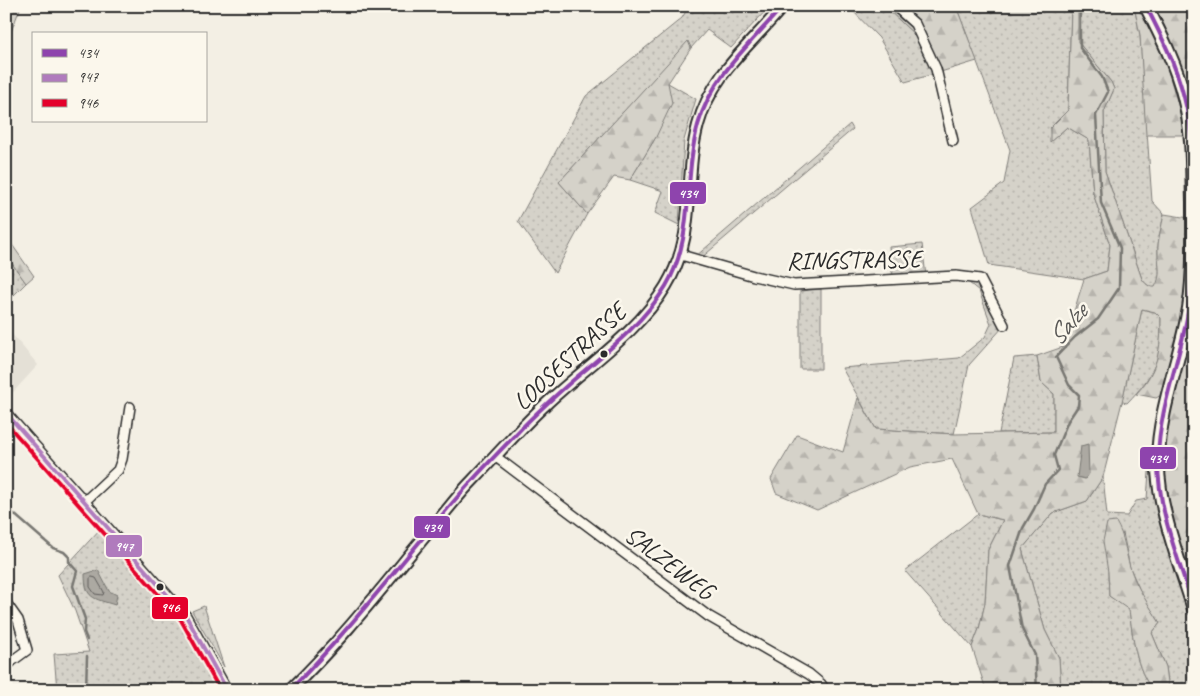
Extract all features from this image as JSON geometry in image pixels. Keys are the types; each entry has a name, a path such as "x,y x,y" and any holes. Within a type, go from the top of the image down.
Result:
{"main road":[{"path":"1146,6 1174,64 1184,95 1192,142 1192,280 1188,317 1165,410 1158,459 1161,493 1168,523 1194,609"}],"street":[{"name":"LOOSESTRASSE","path":"290,690 344,634 471,482 544,406 629,331 657,300 668,283 681,255 687,231 690,207 692,149 698,123 706,102 716,82 733,60 783,6"},
{"path":"895,6 915,24 936,68 953,141"},
{"name":"RINGSTRASSE","path":"681,255 754,276 794,285 956,276 980,279 1004,325"},
{"path":"84,502 118,470 122,459 130,407"},
{"path":"6,413 186,616 227,690"},
{"name":"SALZEWEG","path":"496,457 708,616 810,674 825,690"},
{"path":"6,604 18,620 27,650 6,667"}],"shaded area":[{"path":"6,327 38,365 6,400"}],"green space":[{"path":"6,6 21,6 6,44"},
{"path":"689,6 770,6 731,48 707,30 691,48 688,42 559,182 587,214 555,273 518,221 586,96 682,18"},
{"path":"848,6 884,6 915,35 934,74 905,82 879,38"},
{"path":"884,6 956,6 977,61 934,74 915,35"},
{"path":"956,6 1071,6 1068,110 1050,128 1051,141 1067,127 1089,140 1093,193 1110,245 1107,271 1084,279 989,265 972,207 1004,183 1010,150"},
{"path":"1071,6 1078,6 1078,42 1111,82 1114,89 1104,112 1105,171 1142,279 1149,286 1155,287 1158,278 1158,243 1164,214 1189,218 1184,312 1165,393 1156,398 1136,394 1154,368 1160,340 1161,318 1155,312 1142,309 1122,402 1103,477 1087,501 1053,513 1022,549 1045,630 1059,658 1061,690 986,690 972,647 979,629 985,603 988,550 1003,520 978,514 952,459 910,467 817,510 776,493 771,479 797,435 843,452 858,398 876,429 954,434 1054,432 1054,394 1041,382 1037,356 1063,347 1084,279 1107,271 1110,245 1093,193 1089,140 1067,127 1050,142 1050,128 1068,110"},
{"path":"1078,6 1134,6 1140,35 1152,201 1164,214 1158,243 1159,278 1156,287 1153,288 1142,279 1105,171 1104,112 1114,89 1111,82 1078,42"},
{"path":"1134,6 1141,6 1161,47 1187,135 1146,135 1140,35"},
{"path":"1150,6 1194,6 1194,129"},
{"path":"688,41 691,48 668,83 672,103 656,137 630,180 614,177 587,214 559,182"},
{"path":"668,83 696,99 684,140 679,225 655,213 663,191 630,180 656,137"},
{"path":"850,124 853,129 700,259 695,257"},
{"path":"6,236 34,276 26,283 6,255"},
{"path":"922,244 926,276 893,279 889,247"},
{"path":"6,255 26,283 6,303"},
{"path":"963,278 978,282 1003,327 969,365 954,434 876,429 842,368 959,358 985,337 991,324 979,291"},
{"path":"821,289 821,369 800,369 800,291"},
{"path":"1194,300 1194,564 1184,565 1168,508 1162,457 1174,390"},
{"path":"1142,309 1155,312 1161,318 1160,344 1151,374 1127,403 1122,402"},
{"path":"1037,356 1041,382 1054,394 1054,432 999,433 1014,358"},
{"path":"1151,445 1155,447 1184,565 1194,564 1194,690 1169,690 1166,667 1152,633 1160,623 1142,595 1130,568 1123,533 1108,572 1109,596 1129,609 1139,662 1147,682 1153,690 1061,690 1059,658 1045,630 1022,549 1053,513 1087,501 1103,477 1107,515 1127,516 1136,501 1147,499"},
{"path":"978,514 1003,520 988,550 985,603 979,629 972,647 905,571"},
{"path":"1116,522 1136,582 1160,623 1152,633 1166,667 1169,690 1153,690 1147,682 1136,652 1129,610 1109,596 1108,572 1103,541 1107,523"},
{"path":"101,528 170,605 186,628 221,690 57,690 54,654 89,652 75,611 58,575"},
{"path":"204,606 224,667 192,611"}],"water":[{"path":"1088,444 1089,474 1085,479 1077,477 1081,446"},
{"path":"98,570 109,591 117,595 115,605 96,599 89,593 85,582 85,574"}],"waterway":[{"name":"Salze","path":"1037,690 1035,655 1022,629 1010,566 1023,528 1045,484 1058,470 1054,455 1068,421 1078,406 1079,395 1069,385 1056,357 1075,337 1098,319 1119,288 1120,248 1101,203 1096,115 1108,92 1102,77 1080,48 1080,6"},
{"path":"6,507 53,548 64,552 69,557 69,562 77,571 73,586 85,619 84,632 87,640"},
{"path":"86,690 87,656"}],"transit line":[{"name":"434","path":"290,690 335,642 482,470 540,410 626,334 657,299 675,267 681,248 694,145 704,108 712,91 733,61 783,6"},
{"name":"434","path":"1146,6 1163,39 1177,73 1190,125 1193,169 1193,266 1191,292 1183,336 1162,422 1158,458 1161,497 1165,516 1194,608"},
{"name":"947","path":"6,413 186,616 227,690"},
{"name":"946","path":"6,423 181,620 220,690"}]}
